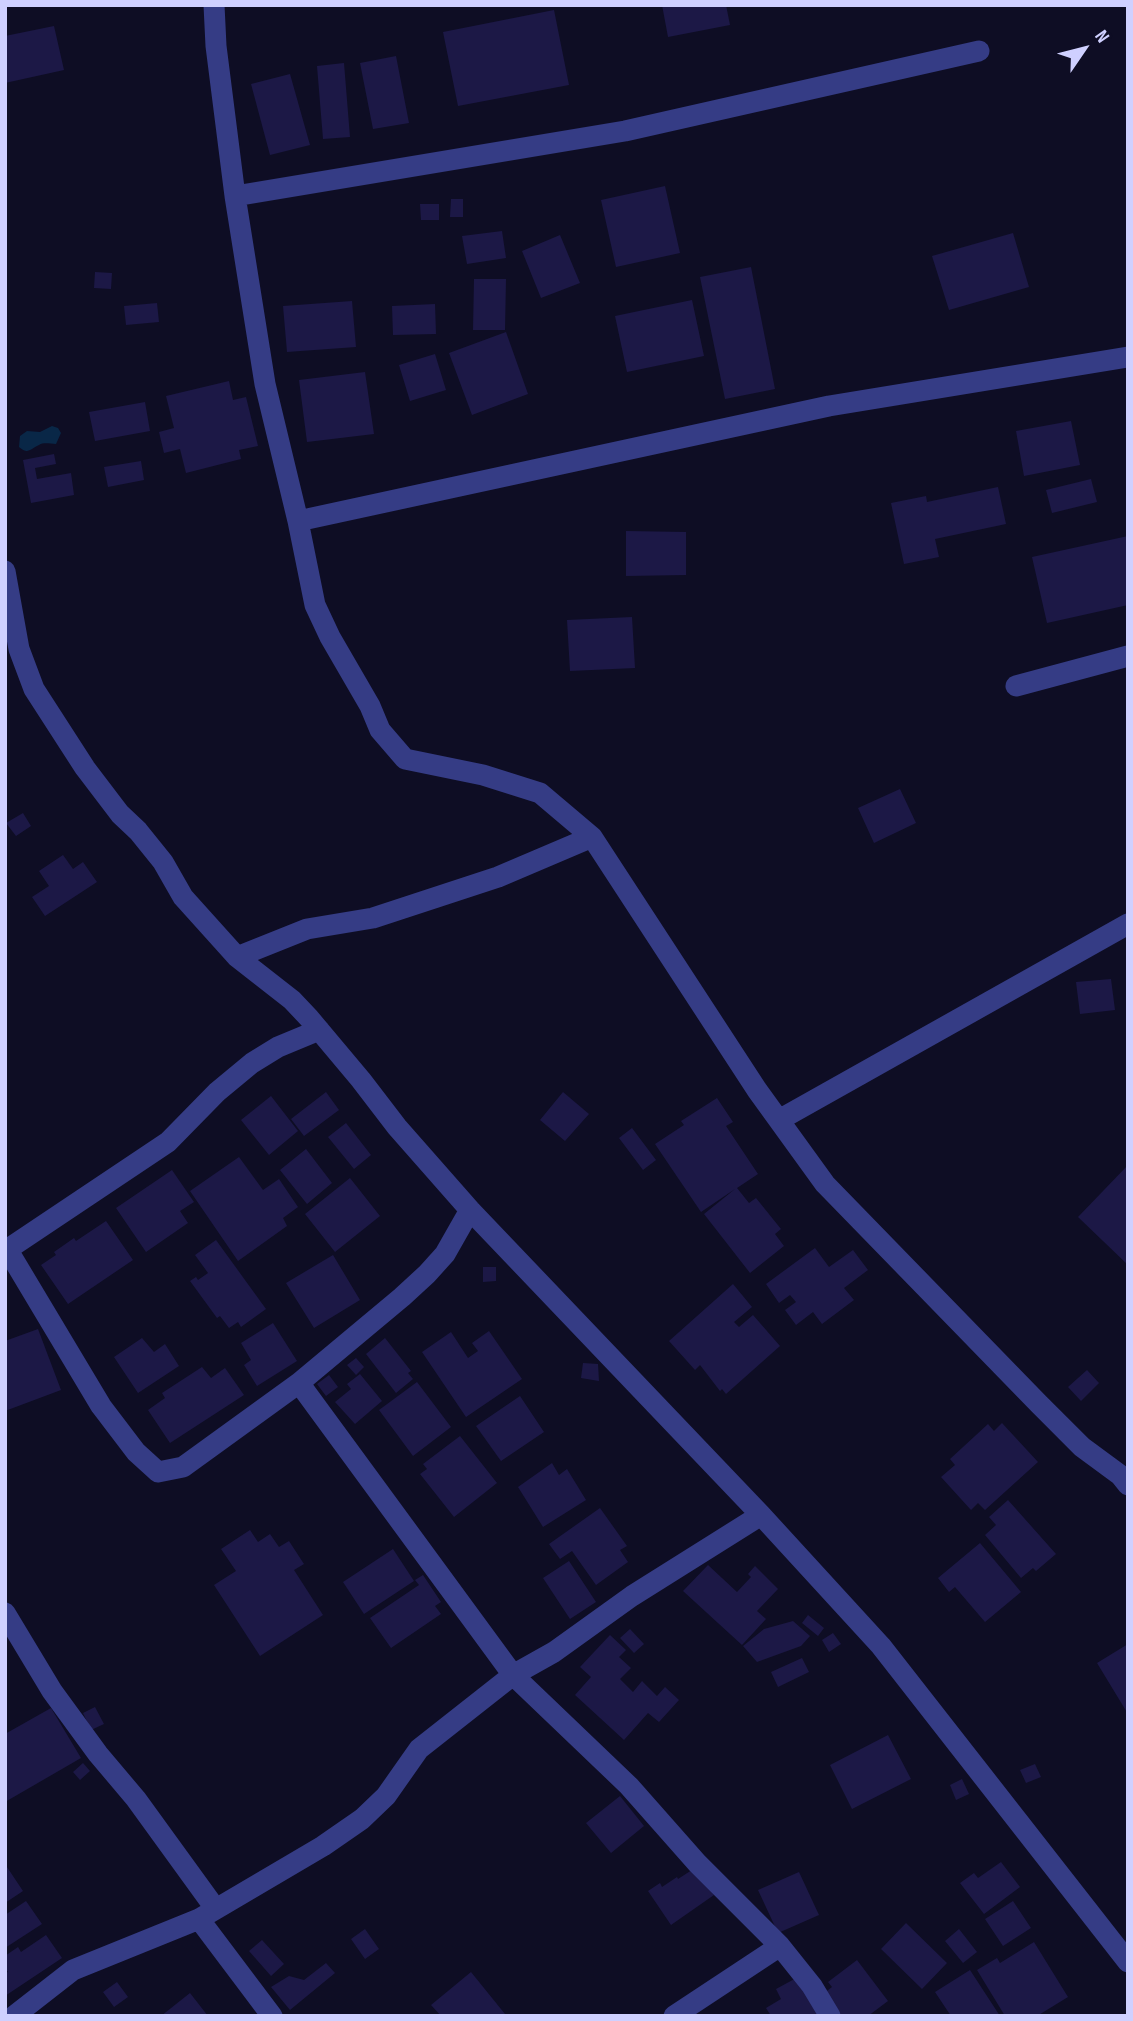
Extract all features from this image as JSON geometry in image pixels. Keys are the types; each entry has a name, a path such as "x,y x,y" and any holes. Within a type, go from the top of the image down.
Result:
{"street":[{"path":"214,5 216,46 235,196 265,384 315,606 380,730 405,759 483,775 540,793 592,837 678,971 825,1184 1082,1447 1120,1475 1128,1485"},
{"path":"235,196 625,131 979,51"},
{"path":"298,521 829,406 1128,357"},
{"path":"5,571 10,616 34,689 72,750 120,814 163,862 183,897 237,957 292,1000 470,1210 761,1515 881,1646 1128,1962"},
{"path":"1016,686 1128,656"},
{"path":"237,957 307,929 373,918 498,877 592,837"},
{"path":"779,1120 1128,924"},
{"path":"319,1030 278,1047 252,1063 217,1092 168,1142 6,1250 101,1406 136,1452 158,1472 183,1467 299,1383 427,1274 445,1254 470,1210"},
{"path":"299,1383 513,1675 629,1786 697,1863 780,1946 812,1986 830,2016"},
{"path":"14,2016 73,1970 207,1913 323,1846 362,1819 386,1796 419,1749 513,1675 554,1652 632,1596 761,1515"},
{"path":"5,1613 52,1691 98,1754 136,1799 272,2016"},
{"path":"674,2016 780,1946"}],"water":[{"path":"52,426 58,428 61,433 56,444 43,444 27,451 19,447 20,436 27,431 40,432"}],"building":[{"path":"662,5 726,5 730,25 668,37"},
{"path":"554,10 569,85 458,106 443,32"},
{"path":"54,26 64,70 5,83 5,36"},
{"path":"396,56 409,123 373,129 360,63"},
{"path":"344,63 350,137 323,139 317,66"},
{"path":"290,74 310,145 270,155 251,84"},
{"path":"665,186 680,253 616,267 601,200"},
{"path":"451,199 463,199 463,217 450,217"},
{"path":"420,204 439,204 439,220 421,220"},
{"path":"502,231 506,258 467,264 462,236"},
{"path":"1013,233 1029,287 949,310 932,256"},
{"path":"560,235 580,283 541,298 522,251"},
{"path":"751,267 775,389 725,399 700,277"},
{"path":"95,272 112,273 111,289 94,288"},
{"path":"474,279 506,279 505,330 473,330"},
{"path":"692,300 704,356 627,372 615,316"},
{"path":"352,301 356,347 287,352 283,306"},
{"path":"157,303 159,322 126,325 124,306"},
{"path":"435,304 436,334 393,335 392,306"},
{"path":"506,332 528,394 472,415 449,353"},
{"path":"435,354 446,390 410,401 399,365"},
{"path":"365,372 374,434 307,442 299,380"},
{"path":"229,381 233,400 246,397 258,446 239,450 241,459 186,473 180,449 164,453 159,432 174,428 166,396"},
{"path":"145,402 150,431 95,441 89,412"},
{"path":"1071,421 1080,465 1024,476 1016,431"},
{"path":"54,454 56,464 35,468 37,479 71,473 74,495 31,503 23,460"},
{"path":"141,461 144,480 108,487 104,467"},
{"path":"1091,479 1097,502 1052,513 1046,490"},
{"path":"998,487 1006,524 935,539 939,557 904,564 891,503 926,496 927,502"},
{"path":"626,531 686,532 686,575 626,576"},
{"path":"1128,536 1128,605 1047,623 1032,557"},
{"path":"632,617 635,668 570,671 567,620"},
{"path":"900,789 916,823 874,843 858,808"},
{"path":"23,813 31,826 16,836 6,823"},
{"path":"63,855 73,869 83,862 97,882 45,916 32,897 49,886 39,871"},
{"path":"1111,979 1115,1010 1080,1014 1076,982"},
{"path":"326,1092 339,1110 304,1136 291,1119"},
{"path":"563,1092 589,1114 565,1141 540,1120"},
{"path":"271,1096 298,1131 269,1155 241,1120"},
{"path":"717,1098 733,1122 726,1126 758,1174 737,1188 749,1203 756,1198 781,1229 775,1234 784,1246 750,1273 704,1214 735,1189 701,1212 655,1144 684,1125 681,1121"},
{"path":"346,1123 371,1155 354,1169 328,1137"},
{"path":"632,1128 656,1160 643,1170 619,1138"},
{"path":"306,1149 332,1183 307,1204 280,1170"},
{"path":"239,1157 263,1190 279,1179 298,1207 283,1218 287,1226 238,1261 190,1191"},
{"path":"1128,1165 1128,1265 1078,1217"},
{"path":"172,1170 194,1202 180,1211 188,1223 146,1252 116,1208"},
{"path":"350,1178 380,1216 335,1252 305,1214"},
{"path":"106,1221 133,1260 68,1304 41,1265 74,1238 76,1241"},
{"path":"216,1240 266,1309 241,1327 238,1322 229,1328 220,1316 217,1318 190,1281 196,1277 198,1280 208,1273 195,1255"},
{"path":"815,1248 829,1267 853,1250 868,1270 844,1288 854,1300 822,1324 813,1312 796,1325 785,1310 796,1302 790,1295 779,1303 766,1284"},
{"path":"333,1255 360,1300 314,1328 286,1283"},
{"path":"483,1267 496,1267 496,1281 483,1282"},
{"path":"733,1284 752,1307 734,1322 739,1327 753,1315 780,1346 726,1394 722,1389 720,1391 700,1365 695,1370 669,1341"},
{"path":"273,1323 297,1361 257,1386 244,1365 251,1360 241,1343"},
{"path":"38,1329 61,1390 5,1411 5,1341"},
{"path":"489,1331 522,1379 466,1417 422,1352 451,1332 468,1358 478,1351 472,1343"},
{"path":"142,1338 154,1352 165,1344 179,1366 138,1393 114,1357"},
{"path":"385,1338 411,1371 408,1373 413,1379 396,1393 366,1354"},
{"path":"356,1358 364,1367 356,1375 347,1365"},
{"path":"583,1363 598,1364 599,1381 581,1378"},
{"path":"202,1367 211,1378 225,1368 244,1395 170,1443 148,1410 165,1398 162,1393"},
{"path":"1087,1370 1099,1383 1081,1401 1068,1387"},
{"path":"360,1374 382,1401 355,1424 335,1402 351,1389 347,1384"},
{"path":"329,1375 338,1387 326,1396 317,1384"},
{"path":"417,1382 451,1427 413,1456 379,1410"},
{"path":"520,1396 544,1432 501,1461 476,1426"},
{"path":"1002,1423 1038,1462 985,1510 978,1503 971,1510 941,1477 955,1465 950,1459 988,1424 994,1431"},
{"path":"460,1436 497,1483 454,1517 420,1474 427,1469 423,1464"},
{"path":"552,1463 559,1475 567,1469 586,1500 543,1527 518,1487"},
{"path":"1008,1500 1056,1554 1036,1571 1033,1568 1021,1578 985,1535 996,1525 989,1517"},
{"path":"600,1508 627,1546 620,1550 628,1562 596,1585 572,1551 560,1559 549,1544"},
{"path":"250,1530 258,1542 270,1534 279,1547 289,1541 304,1564 294,1570 323,1615 260,1656 214,1585 236,1571 221,1549"},
{"path":"980,1543 1021,1592 985,1622 955,1587 949,1592 938,1578"},
{"path":"393,1549 414,1581 364,1614 343,1582"},
{"path":"569,1561 596,1602 570,1619 543,1578"},
{"path":"708,1565 737,1592 751,1577 748,1574 755,1566 778,1589 757,1611 766,1619 742,1645 683,1591"},
{"path":"423,1575 441,1602 435,1606 441,1614 391,1648 370,1618 419,1585 415,1580"},
{"path":"808,1615 824,1628 818,1636 802,1623"},
{"path":"793,1621 810,1636 801,1646 757,1662 743,1646 764,1629"},
{"path":"630,1629 644,1644 634,1653 620,1638"},
{"path":"833,1633 841,1644 829,1652 822,1640"},
{"path":"610,1635 626,1650 619,1657 631,1668 620,1679 633,1692 642,1681 657,1696 665,1687 679,1700 659,1722 648,1713 624,1740 575,1695 591,1677 580,1667"},
{"path":"1128,1644 1128,1714 1097,1663"},
{"path":"802,1658 809,1672 778,1687 771,1672"},
{"path":"95,1707 104,1724 91,1730 83,1713"},
{"path":"51,1708 81,1758 5,1802 5,1734"},
{"path":"888,1735 911,1779 852,1809 830,1765"},
{"path":"83,1763 90,1771 80,1780 73,1772"},
{"path":"1035,1764 1041,1777 1026,1783 1020,1770"},
{"path":"962,1779 969,1794 956,1800 950,1785"},
{"path":"620,1796 644,1826 611,1853 586,1823"},
{"path":"1001,1862 1020,1887 984,1914 960,1883 974,1873 978,1878"},
{"path":"5,1864 23,1891 5,1903"},
{"path":"695,1868 714,1895 671,1925 648,1891 660,1883 662,1887"},
{"path":"799,1872 819,1915 778,1933 758,1890"},
{"path":"26,1901 42,1924 5,1948 5,1915"},
{"path":"1013,1901 1031,1928 1003,1946 985,1919"},
{"path":"906,1923 947,1963 922,1989 881,1949"},
{"path":"365,1929 379,1949 365,1959 351,1939"},
{"path":"959,1929 977,1952 963,1963 945,1941"},
{"path":"46,1935 62,1958 5,1996 5,1973 8,1972 5,1968 5,1956 18,1947 21,1952"},
{"path":"262,1940 284,1964 271,1976 249,1951"},
{"path":"1034,1942 1068,1997 1037,2016 1005,2016 977,1970 997,1958 1000,1963"},
{"path":"857,1960 888,2001 868,2016 839,2016 823,1994 832,1987 828,1982"},
{"path":"326,1963 335,1973 290,2010 271,1987 289,1976 304,1980"},
{"path":"970,1970 1000,2016 951,2016 935,1992"},
{"path":"471,1972 505,2014 441,2016 431,2005"},
{"path":"800,1976 822,2016 771,2016 766,2008 781,1999 776,1989"},
{"path":"117,1982 128,1997 114,2007 103,1992"},
{"path":"190,1993 208,2016 161,2016"}]}
